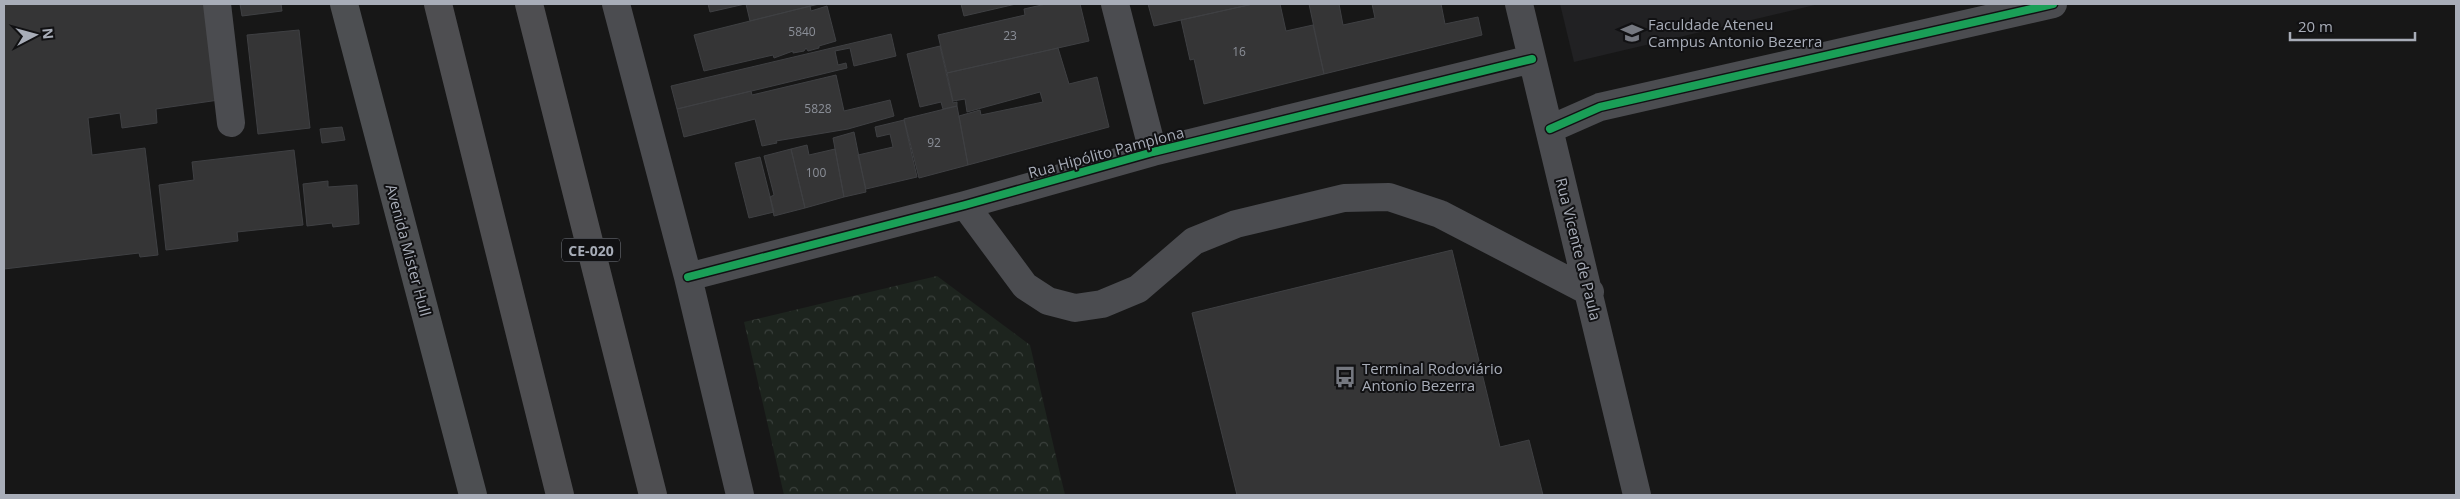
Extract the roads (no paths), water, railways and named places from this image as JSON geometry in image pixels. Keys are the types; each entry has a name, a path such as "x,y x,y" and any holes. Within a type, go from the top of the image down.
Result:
{"highway":[{"path":"438,4 560,495"},
{"name":"CE-020","path":"529,4 653,495"}],"main road":[{"name":"Avenida Mister Hull","path":"344,4 473,495"}],"street":[{"path":"217,4 231,123"},
{"path":"616,4 688,277 740,495"},
{"path":"1115,4 1153,152"},
{"name":"Rua Vicente de Paula","path":"1519,4 1590,292 1637,495"},
{"path":"1550,129 1610,104 2053,4"},
{"name":"Rua Hipólito Pamplona","path":"688,277 965,205 1153,152 1532,58"},
{"path":"965,205 1025,286 1048,301 1075,308 1102,304 1138,289 1194,241 1236,224 1344,198 1389,197 1440,214 1590,292"}],"place":[{"name":"Faculdade Ateneu Campus Antonio Bezerra","path":"1632,33"},
{"name":"Terminal Rodoviário Antonio Bezerra","path":"1345,377"}]}
